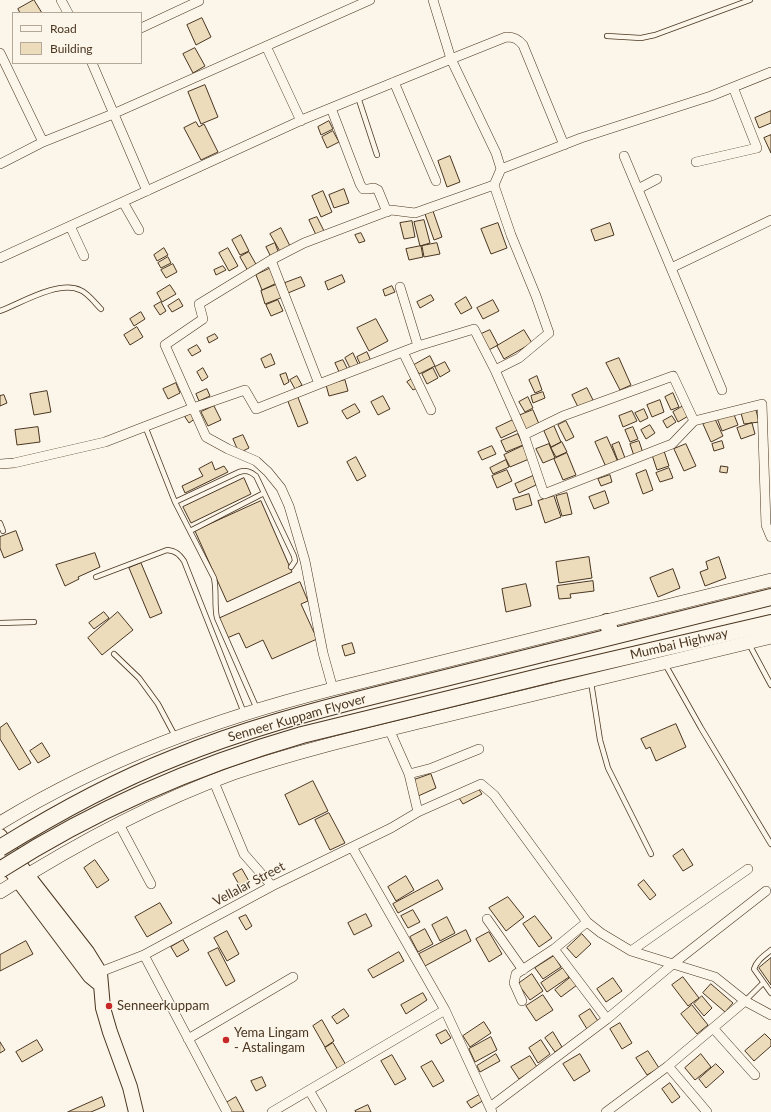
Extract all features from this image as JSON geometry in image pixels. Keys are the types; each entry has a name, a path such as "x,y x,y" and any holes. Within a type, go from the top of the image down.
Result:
{"highway":[{"name":"Mumbai Highway","path":"609,629 771,597"},
{"name":"Mumbai Highway","path":"589,673 771,623"},
{"name":"Senneer Kuppam Flyover","path":"0,848 40,824 105,790 174,758 213,743 271,723 314,711 592,641 609,629"},
{"name":"Senneer Kuppam Flyover","path":"0,870 90,818 130,798 219,762 262,747 302,735 551,674 589,673"}],"main road":[{"path":"0,836 23,878"},
{"path":"0,856 23,878 71,931 97,978 110,1032 130,1087 136,1112"}],"street":[{"path":"61,0 67,12"},
{"path":"142,28 200,0"},
{"path":"0,164 43,142 113,114 370,0"},
{"path":"433,0 451,59 496,153 501,169 494,185 511,235 536,296 549,333 519,358 495,370"},
{"path":"0,258 301,121 506,37 513,37 519,40 523,45 564,145"},
{"path":"266,46 301,121"},
{"path":"0,53 43,142"},
{"path":"92,64 147,191"},
{"path":"501,169 564,145 711,96 771,72"},
{"path":"394,82 436,181"},
{"path":"696,162 757,148 733,87"},
{"path":"331,108 360,184 363,189 374,188 378,190 387,212"},
{"path":"624,156 722,390"},
{"path":"638,189 657,179"},
{"path":"333,689 323,653 305,561 289,506 281,488 268,472 256,461 228,449 206,437 165,345 203,319 199,304 271,260 304,243 392,210 415,213 494,185"},
{"path":"123,202 139,230"},
{"path":"671,268 771,220"},
{"path":"70,226 84,256"},
{"path":"271,260 319,384"},
{"path":"400,287 418,346"},
{"path":"0,464 14,463 105,442 193,408 245,390 256,409 418,346 474,329 495,370 524,435 544,494 672,444 694,421 767,402 766,525 771,537"},
{"path":"404,352 431,410"},
{"path":"524,435 563,416 673,376 694,421"},
{"path":"0,824 54,792 92,773 176,738 244,713 333,689 609,629 771,580"},
{"path":"0,892 58,856 164,802 271,761 589,673 664,663 771,637"},
{"path":"389,729 410,774 418,812"},
{"path":"410,774 432,768 479,749"},
{"path":"214,782 244,854 272,886"},
{"name":"Vellalar Street","path":"97,978 144,955 272,886 352,847 418,812 481,784 494,795 587,922"},
{"path":"119,824 151,884"},
{"path":"352,847 445,1010 491,1110 766,891"},
{"path":"631,951 748,869"},
{"path":"487,919 524,970"},
{"path":"522,1001 514,983 516,974 554,949 587,922 631,951 674,963 715,977 745,1001 771,1015"},
{"path":"554,949 607,1019"},
{"path":"144,955 227,1112"},
{"path":"188,1039 293,977"},
{"path":"606,1112 668,1066 745,1001"},
{"path":"272,1112 445,1010"},
{"path":"713,1028 755,1075"},
{"path":"668,1066 707,1112"},
{"path":"309,1090 322,1112"}],"lane":[{"path":"607,36 641,38 655,35 750,0"},
{"path":"358,97 377,155"},
{"path":"0,311 46,291 72,287 82,290 101,309"},
{"path":"145,426 175,502 214,578 217,618 257,710"},
{"path":"175,502 239,472 245,470 252,472 256,476 294,556 295,561 291,567"},
{"path":"190,531 264,493"},
{"path":"0,523 3,531"},
{"path":"96,577 167,550 174,550 179,554 184,561 244,713"},
{"path":"0,623 34,622"},
{"path":"748,643 771,685"},
{"path":"114,654 139,678 158,704 176,738"},
{"path":"664,663 701,728 771,844"},
{"path":"589,673 600,740 608,768 651,854"},
{"path":"771,950 760,958 754,969 771,993"},
{"path":"745,1001 763,983"}],"building":[{"path":"34,0 41,12 20,12 18,9"},
{"path":"202,18 211,37 196,45 187,25"},
{"path":"195,48 205,66 193,73 183,54"},
{"path":"205,85 218,117 201,124 188,92"},
{"path":"771,111 771,123 759,128 755,118"},
{"path":"329,121 333,129 321,135 318,127"},
{"path":"196,122 199,127 204,124 218,152 201,160 184,128"},
{"path":"333,131 339,142 327,148 322,137"},
{"path":"771,135 771,153 764,138"},
{"path":"450,156 460,182 447,187 438,161"},
{"path":"344,189 349,203 334,208 329,195"},
{"path":"323,191 332,212 321,217 312,196"},
{"path":"433,211 442,237 434,240 425,214"},
{"path":"317,217 325,233 317,237 309,220"},
{"path":"424,220 430,243 420,246 414,222"},
{"path":"412,221 415,237 404,239 400,223"},
{"path":"498,223 507,248 491,254 481,229"},
{"path":"610,223 614,235 595,241 591,230"},
{"path":"281,228 291,248 281,253 270,234"},
{"path":"361,233 365,241 359,243 355,235"},
{"path":"241,235 249,251 240,255 232,240"},
{"path":"275,243 279,254 271,257 266,247"},
{"path":"437,243 440,254 424,257 422,246"},
{"path":"421,246 423,257 409,260 406,249"},
{"path":"164,248 168,255 157,261 154,255"},
{"path":"228,248 238,266 229,271 219,253"},
{"path":"249,252 257,266 248,271 240,257"},
{"path":"168,257 171,263 161,268 158,263"},
{"path":"173,264 177,272 166,278 161,270"},
{"path":"223,266 226,270 216,275 214,270"},
{"path":"271,268 277,283 262,290 256,275"},
{"path":"342,275 345,282 328,290 325,282"},
{"path":"301,277 305,286 288,293 285,283"},
{"path":"278,284 283,297 265,304 261,291"},
{"path":"170,285 176,294 162,302 157,293"},
{"path":"392,286 395,292 385,296 383,290"},
{"path":"431,295 434,300 420,308 417,302"},
{"path":"466,297 472,308 461,314 455,304"},
{"path":"179,299 183,306 172,312 168,306"},
{"path":"278,300 283,311 271,316 266,305"},
{"path":"493,300 499,311 483,319 477,308"},
{"path":"161,302 166,311 160,315 154,306"},
{"path":"141,312 145,319 134,326 130,319"},
{"path":"376,319 388,341 369,351 357,328"},
{"path":"137,327 143,337 130,345 124,335"},
{"path":"490,330 498,345 487,351 479,335"},
{"path":"524,330 532,343 504,359 497,346"},
{"path":"215,334 218,338 209,343 207,338"},
{"path":"197,345 201,351 192,356 188,350"},
{"path":"367,352 371,361 361,366 357,357"},
{"path":"353,353 359,366 351,370 345,358"},
{"path":"271,354 275,364 265,368 261,359"},
{"path":"430,356 435,366 419,374 414,365"},
{"path":"619,358 631,385 620,390 606,363"},
{"path":"343,360 348,370 340,374 335,363"},
{"path":"445,362 450,371 440,377 435,367"},
{"path":"203,368 208,377 202,381 197,372"},
{"path":"433,368 438,378 427,384 422,374"},
{"path":"286,373 289,382 284,385 280,375"},
{"path":"297,376 302,385 295,389 290,380"},
{"path":"537,376 542,390 535,393 529,380"},
{"path":"413,378 419,387 413,390 407,382"},
{"path":"345,380 348,391 329,396 326,385"},
{"path":"176,383 180,393 168,399 163,389"},
{"path":"587,388 594,402 579,409 572,395"},
{"path":"207,389 210,396 199,401 196,394"},
{"path":"47,391 51,412 34,415 30,394"},
{"path":"543,392 545,398 533,403 531,396"},
{"path":"673,393 679,407 671,410 665,397"},
{"path":"4,395 7,403 0,406 0,396"},
{"path":"297,395 308,423 298,427 287,399"},
{"path":"383,396 390,409 378,415 371,402"},
{"path":"528,397 533,408 525,412 519,402"},
{"path":"660,400 664,412 652,417 647,405"},
{"path":"355,404 360,412 347,419 342,411"},
{"path":"685,405 690,415 678,422 673,412"},
{"path":"214,406 221,420 208,426 201,412"},
{"path":"644,409 648,418 640,422 635,413"},
{"path":"533,410 539,424 524,431 518,416"},
{"path":"756,410 759,422 744,424 741,413"},
{"path":"632,411 637,421 623,427 619,416"},
{"path":"192,412 196,418 189,423 185,417"},
{"path":"733,412 738,425 722,431 717,418"},
{"path":"672,416 676,422 667,428 663,421"},
{"path":"715,419 723,436 711,442 703,424"},
{"path":"513,420 518,430 501,438 496,428"},
{"path":"566,421 574,437 566,441 558,425"},
{"path":"752,423 755,434 741,439 737,428"},
{"path":"650,425 655,433 646,439 641,430"},
{"path":"554,426 561,442 551,447 544,431"},
{"path":"38,427 40,442 17,445 15,430"},
{"path":"633,427 638,439 630,442 625,430"},
{"path":"518,434 523,445 506,452 501,441"},
{"path":"243,435 249,448 239,453 233,439"},
{"path":"607,437 618,462 606,467 595,442"},
{"path":"639,441 643,453 634,456 630,444"},
{"path":"722,441 724,448 714,451 712,444"},
{"path":"562,442 567,452 556,457 551,448"},
{"path":"619,442 625,458 618,461 612,445"},
{"path":"549,444 555,458 543,463 536,449"},
{"path":"686,444 696,466 684,471 674,449"},
{"path":"492,446 496,454 482,460 478,452"},
{"path":"523,446 529,459 510,467 504,455"},
{"path":"664,451 669,466 657,470 652,455"},
{"path":"567,453 576,475 563,480 554,459"},
{"path":"356,457 366,476 357,481 347,462"},
{"path":"506,460 509,467 493,474 490,468"},
{"path":"212,462 215,470 224,466 228,472 185,493 182,486 203,476 199,469"},
{"path":"721,466 728,467 727,473 720,472"},
{"path":"669,468 673,478 660,482 656,473"},
{"path":"507,470 512,481 497,488 492,476"},
{"path":"646,470 653,490 643,494 636,474"},
{"path":"610,475 612,482 601,486 598,479"},
{"path":"533,476 536,485 519,493 515,484"},
{"path":"244,478 251,494 191,523 183,507"},
{"path":"605,491 609,503 594,509 589,497"},
{"path":"567,493 572,514 562,516 556,496"},
{"path":"529,494 532,505 516,510 513,499"},
{"path":"554,496 561,517 545,523 538,501"},
{"path":"261,501 292,572 227,602 195,531"},
{"path":"16,531 23,550 4,558 0,548 0,537"},
{"path":"95,553 100,567 78,577 79,579 65,586 56,565"},
{"path":"589,557 592,578 559,583 556,562"},
{"path":"719,557 726,578 705,586 700,572 708,569 706,562"},
{"path":"141,563 162,613 150,618 129,568"},
{"path":"673,569 680,588 658,597 650,578"},
{"path":"593,581 594,591 570,594 571,598 559,599 557,586"},
{"path":"300,582 308,601 301,604 317,639 272,659 263,640 246,648 239,633 227,638 218,619"},
{"path":"526,584 531,606 506,612 502,589"},
{"path":"104,612 109,618 94,629 89,623"},
{"path":"118,612 133,630 102,655 88,638"},
{"path":"352,643 355,653 345,656 342,646"},
{"path":"7,723 31,763 19,770 0,739 0,728"},
{"path":"676,724 686,747 656,761 650,747 646,749 641,739"},
{"path":"42,743 50,756 38,763 30,751"},
{"path":"431,774 436,788 416,797 414,780"},
{"path":"313,781 328,811 299,825 285,795"},
{"path":"478,788 482,794 463,804 459,798"},
{"path":"329,813 345,843 330,850 315,820"},
{"path":"683,849 693,865 683,871 673,856"},
{"path":"95,860 109,880 97,888 84,868"},
{"path":"242,869 250,883 241,888 233,874"},
{"path":"406,876 414,890 396,901 388,887"},
{"path":"438,880 443,889 398,913 393,904"},
{"path":"644,880 656,895 650,900 638,885"},
{"path":"508,897 524,917 506,931 489,908"},
{"path":"160,903 172,923 147,937 135,917"},
{"path":"413,910 420,922 408,928 401,916"},
{"path":"366,914 372,926 354,935 348,923"},
{"path":"246,915 252,926 246,930 239,918"},
{"path":"535,916 552,938 539,947 523,924"},
{"path":"447,917 455,933 440,941 432,925"},
{"path":"425,929 433,944 418,952 410,937"},
{"path":"466,930 471,941 425,966 419,954"},
{"path":"227,931 239,954 227,961 214,938"},
{"path":"489,932 502,954 489,962 476,939"},
{"path":"582,934 591,944 576,958 567,948"},
{"path":"183,940 189,950 177,957 171,947"},
{"path":"26,941 33,954 0,971 0,955"},
{"path":"218,948 235,981 226,986 208,953"},
{"path":"399,952 404,961 373,978 368,970"},
{"path":"554,956 561,967 543,979 535,968"},
{"path":"771,958 771,985 759,968"},
{"path":"563,968 569,977 547,992 541,983"},
{"path":"532,974 543,991 530,1000 518,984"},
{"path":"571,977 577,985 561,997 555,990"},
{"path":"683,977 699,998 688,1006 672,985"},
{"path":"613,978 622,991 606,1002 597,989"},
{"path":"711,984 733,1003 725,1012 703,993"},
{"path":"423,993 427,1000 406,1014 401,1005"},
{"path":"543,995 553,1010 536,1021 526,1006"},
{"path":"702,996 712,1008 704,1016 694,1004"},
{"path":"692,1005 708,1025 697,1034 681,1014"},
{"path":"344,1009 349,1016 337,1024 332,1017"},
{"path":"590,1009 598,1021 587,1029 579,1016"},
{"path":"322,1020 334,1041 325,1047 313,1026"},
{"path":"484,1022 491,1033 470,1047 463,1036"},
{"path":"620,1023 632,1043 622,1049 610,1029"},
{"path":"446,1030 451,1038 441,1044 436,1035"},
{"path":"553,1032 562,1047 555,1052 545,1038"},
{"path":"765,1034 771,1040 771,1046 754,1061 745,1051"},
{"path":"491,1037 497,1050 475,1062 469,1049"},
{"path":"37,1040 43,1050 22,1062 16,1052"},
{"path":"541,1040 550,1054 538,1063 529,1048"},
{"path":"0,1042 5,1050 0,1053"},
{"path":"333,1043 346,1065 338,1070 325,1048"},
{"path":"648,1051 659,1068 647,1075 636,1058"},
{"path":"496,1054 500,1061 480,1072 477,1066"},
{"path":"580,1054 590,1071 574,1081 563,1064"},
{"path":"701,1054 711,1067 695,1080 685,1068"},
{"path":"392,1055 406,1079 395,1085 381,1061"},
{"path":"530,1056 537,1067 519,1079 511,1067"},
{"path":"432,1061 444,1081 433,1087 421,1067"},
{"path":"716,1064 724,1072 706,1088 699,1079"},
{"path":"262,1077 266,1086 256,1091 251,1081"},
{"path":"670,1083 680,1097 672,1103 662,1089"},
{"path":"481,1094 484,1100 471,1108 467,1102"},
{"path":"102,1097 105,1106 91,1112 68,1112"},
{"path":"236,1097 244,1112 231,1112 226,1103"},
{"path":"368,1105 371,1112 355,1111"}],"place":[{"name":"Senneerkuppam","path":"109,1006"},
{"name":"Yema Lingam - Astalingam","path":"226,1040"}]}
